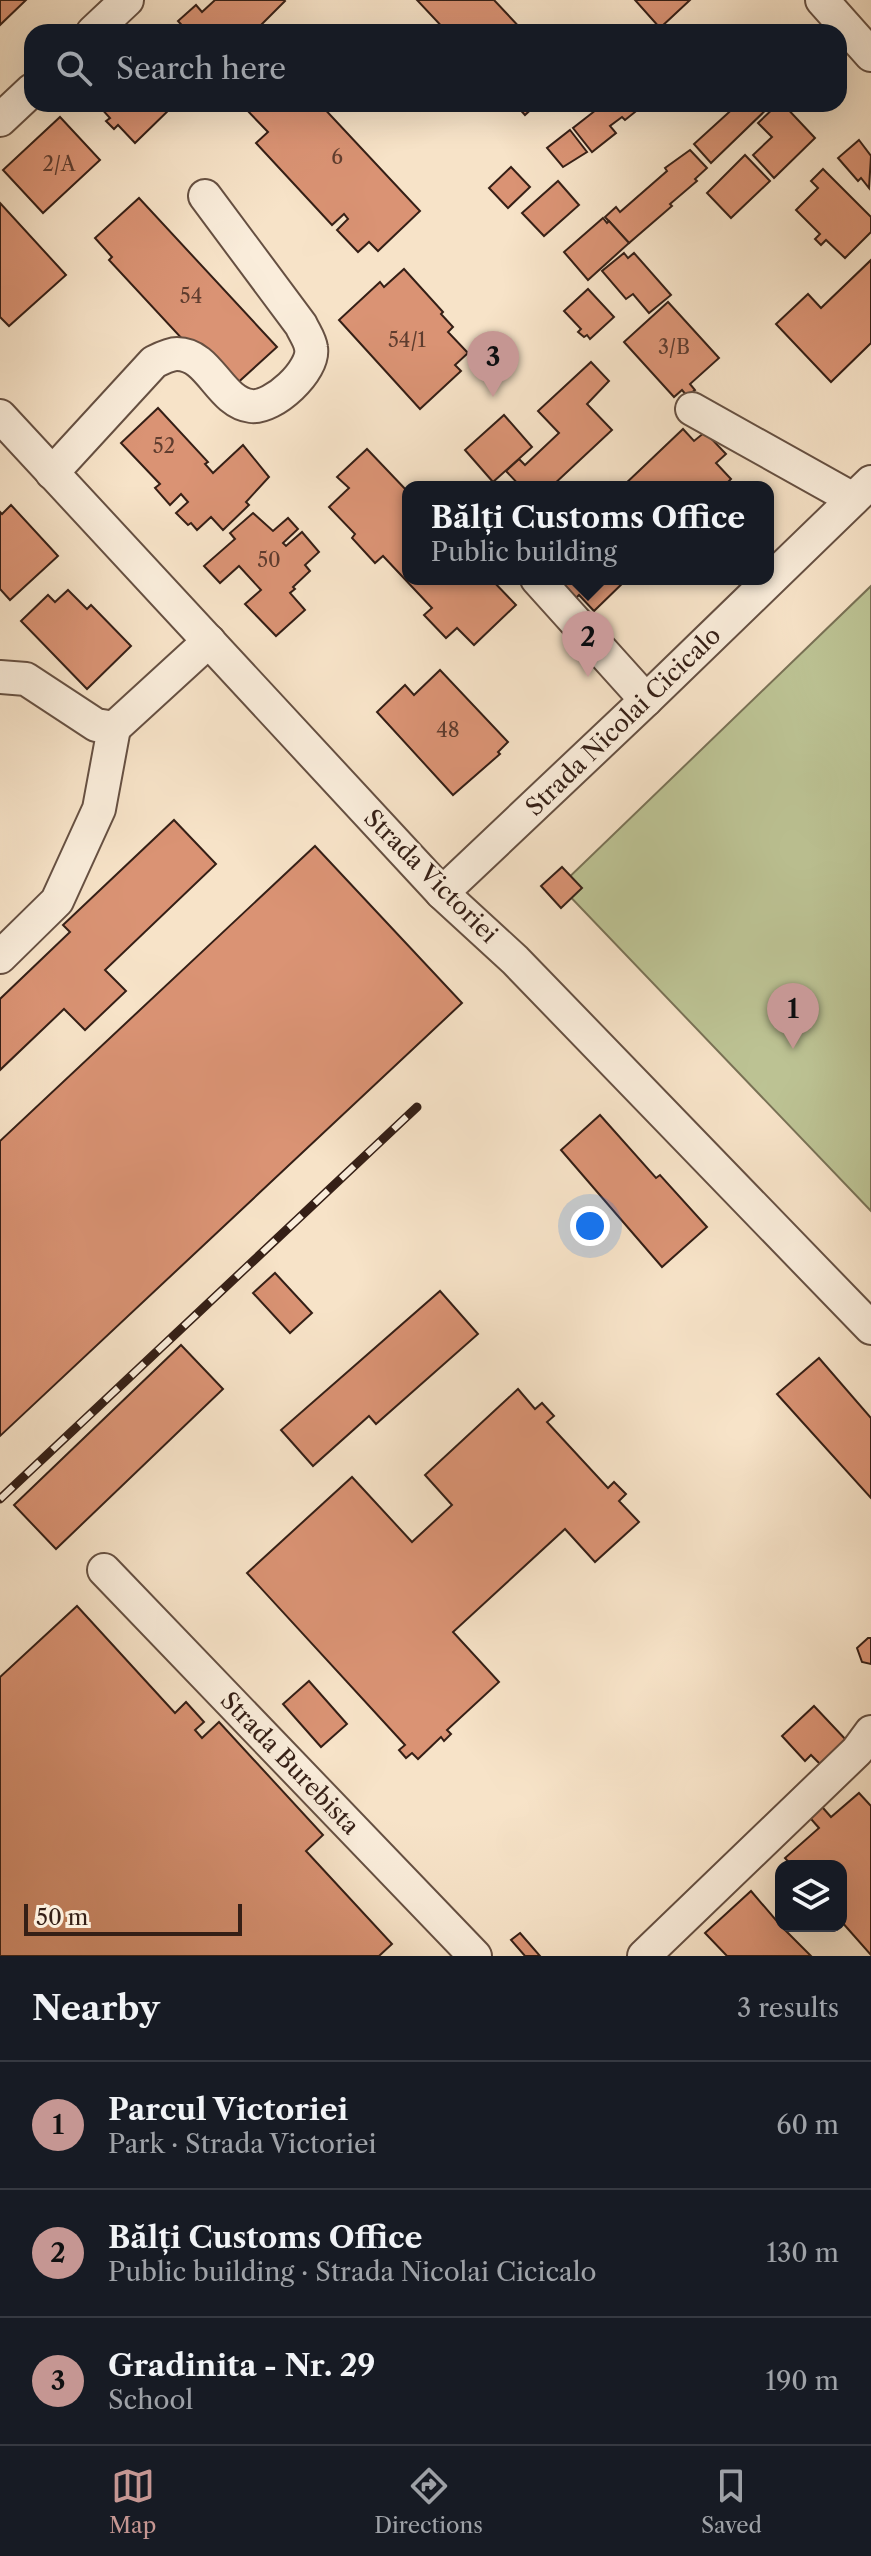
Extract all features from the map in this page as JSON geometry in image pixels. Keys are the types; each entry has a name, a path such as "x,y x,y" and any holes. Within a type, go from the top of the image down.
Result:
{"street":[{"path":"102,24 127,0"},
{"path":"822,0 843,24"},
{"path":"847,28 871,55"},
{"path":"1,116 24,97"},
{"path":"52,473 154,362 177,354 197,361 235,401 252,406 269,404 307,369 311,348 301,325 205,196"},
{"path":"692,409 862,490"},
{"name":"Strada Victoriei","path":"3,424 442,893 515,960 871,1328"},
{"name":"Strada Nicolai Cicicalo","path":"774,576 862,490"},
{"path":"542,585 646,700"},
{"name":"Strada Nicolai Cicicalo","path":"442,893 764,585"},
{"path":"0,957 57,901 99,809 114,728 209,641"},
{"path":"0,677 26,679 96,725 114,728"},
{"name":"Strada Burebista","path":"104,1570 475,1956"},
{"path":"644,1956 857,1751 871,1732"}],"green space":[{"path":"871,586 871,1211 560,886"}],"building":[{"path":"0,0 26,0 0,25"},
{"path":"215,0 285,1 262,24 181,24 178,21 196,5 202,12"},
{"path":"417,0 494,0 516,24 440,24"},
{"path":"635,0 690,0 664,24 656,24"},
{"path":"105,112 167,112 135,143 118,125 114,129 106,121 110,118"},
{"path":"249,112 327,112 420,211 378,251 369,242 358,252 337,230 348,219 344,214 332,225 256,143 268,132"},
{"path":"593,112 635,112 610,126 616,133 592,152 573,128"},
{"path":"729,112 764,112 711,163 694,144"},
{"path":"770,112 791,112 815,138 774,178 753,155 772,137 758,123"},
{"path":"60,117 100,160 43,213 3,170"},
{"path":"570,130 587,152 563,167 547,148"},
{"path":"859,140 871,156 869,188 861,178 858,181 838,158"},
{"path":"690,150 707,168 670,204 672,206 629,243 605,217 616,207 620,212 667,171 665,168"},
{"path":"745,155 770,181 731,218 707,193"},
{"path":"511,167 530,187 508,208 489,188"},
{"path":"823,169 871,217 871,232 845,258 826,240 821,245 815,239 820,234 796,210 818,188 811,181"},
{"path":"558,181 579,205 544,236 522,213"},
{"path":"139,198 277,347 233,387 223,383 109,260 112,257 95,238"},
{"path":"0,203 66,275 9,326 0,317"},
{"path":"603,218 629,243 588,280 564,252"},
{"path":"624,253 628,258 634,253 671,295 649,313 633,294 626,299 602,271"},
{"path":"871,260 871,343 831,382 776,324 808,294 821,308"},
{"path":"404,269 443,312 441,314 453,327 448,332 468,353 455,365 461,371 420,409 339,320 380,282 384,287"},
{"path":"588,289 614,317 590,339 578,332 581,329 564,311"},
{"path":"668,302 719,358 690,384 695,390 687,396 682,390 674,397 624,342"},
{"path":"591,362 609,381 587,404 612,430 557,481 515,481 506,471 519,459 525,465 559,433 538,411"},
{"path":"158,408 208,462 205,464 213,473 243,445 269,477 246,502 249,505 223,530 211,517 197,530 191,523 188,525 176,513 188,502 181,494 170,505 155,488 160,484 121,443"},
{"path":"504,415 532,447 494,481 465,450"},
{"path":"683,429 694,441 705,432 726,454 716,463 731,479 729,481 628,481"},
{"path":"367,449 402,486 402,576 383,556 375,563 352,538 355,534 329,507 349,488 337,477"},
{"path":"11,505 58,556 10,600 0,589 0,512 2,514"},
{"path":"253,513 273,531 288,518 298,529 283,543 286,546 302,532 319,552 305,565 310,571 290,593 305,610 276,636 245,604 261,590 239,566 220,583 204,566 235,539 230,533"},
{"path":"410,585 497,585 516,605 474,645 457,628 446,638 424,615 432,608"},
{"path":"556,585 621,585 594,611 579,595 569,605"},
{"path":"68,590 87,609 91,605 131,646 87,689 21,621 48,595 55,602"},
{"path":"440,670 508,742 498,752 500,754 453,795 377,712 405,685 414,695"},
{"path":"174,820 216,864 105,970 126,991 85,1030 64,1009 0,1070 0,999 70,932 63,925"},
{"path":"315,846 462,1003 0,1436 0,1141"},
{"path":"562,867 582,888 561,908 541,886"},
{"path":"600,1115 656,1178 660,1175 707,1227 662,1267 561,1150"},
{"path":"275,1273 312,1313 290,1333 253,1293"},
{"path":"440,1291 478,1334 376,1424 369,1416 313,1466 281,1430"},
{"path":"181,1345 223,1389 56,1549 14,1505"},
{"path":"819,1358 871,1418 871,1498 777,1394"},
{"path":"518,1389 535,1409 542,1403 554,1416 547,1422 608,1488 614,1482 626,1494 619,1501 639,1522 595,1562 565,1529 453,1632 499,1682 447,1730 451,1734 444,1741 441,1737 418,1759 412,1753 406,1758 399,1750 405,1745 247,1573 352,1477 412,1542 452,1505 425,1475"},
{"path":"77,1606 175,1713 186,1702 204,1722 195,1730 202,1738 219,1722 323,1835 306,1851 392,1944 379,1956 0,1956 0,1677"},
{"path":"871,1638 871,1664 862,1662 857,1648"},
{"path":"309,1681 347,1724 321,1747 283,1704"},
{"path":"814,1706 848,1742 823,1767 811,1755 805,1761 782,1736"},
{"path":"859,1793 871,1806 871,1955 847,1928 847,1860 785,1858 819,1828 804,1811 816,1800 831,1817"},
{"path":"751,1891 775,1919 775,1932 787,1932 811,1956 727,1956 705,1933"},
{"path":"520,1933 540,1956 525,1956 511,1940"}],"railway":[{"path":"0,1499 417,1107"}],"place":[{"name":"Gradinita - Nr. 29","path":"493,397"},
{"name":"Bălți Customs Office","path":"588,677"},
{"name":"Parcul Victoriei","path":"793,1049"}]}
